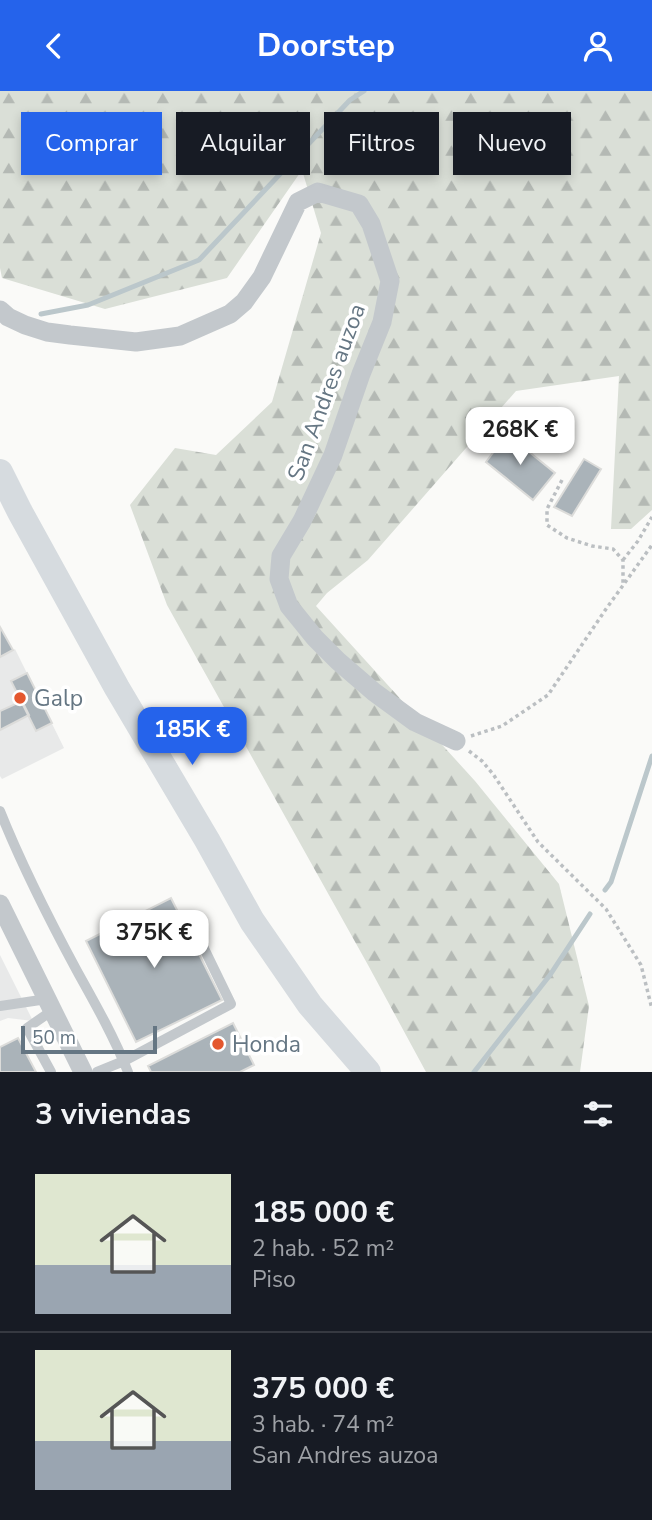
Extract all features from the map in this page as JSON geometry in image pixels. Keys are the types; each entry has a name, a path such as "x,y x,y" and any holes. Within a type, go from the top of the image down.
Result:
{"main road":[{"path":"0,472 117,688 252,921 310,1005 368,1072"}],"street":[{"name":"San Andres auzoa","path":"0,310 25,325 70,335 136,342 180,337 230,314 244,302 262,277 298,202 318,192 359,204 371,224 390,281 382,322 333,455 302,521 281,556 279,579 289,606 338,661 415,722 456,741"},
{"path":"0,904 83,1072"}],"lane":[{"path":"0,811 19,859 115,1039 128,1072"},
{"path":"97,1072 124,1061 231,1004 196,932"},
{"path":"0,1006 50,1005"},
{"path":"50,1005 27,1028 51,1072"}],"path":[{"path":"562,480 547,509 547,525 567,538 613,549 623,560"},
{"path":"623,586 623,560 652,517"},
{"path":"456,741 502,726 548,695 652,545"},
{"path":"456,741 482,761 538,842 606,909 641,965 652,1009"}],"shaded area":[{"name":"Galp","path":"15,649 64,748 2,779 0,657"},
{"path":"0,955 33,1021 8,1018 0,1021"}],"green space":[{"path":"0,91 652,91 652,510 631,529 611,529 619,376 516,391 368,560 327,593 316,606 475,781 559,884 589,1006 580,1072 426,1072 167,605 130,505 175,448 216,455 272,402 321,233 304,175 310,175 310,112 176,112 176,175 299,175 227,278 105,309 2,278"}],"building":[{"path":"507,434 555,473 533,500 486,462"},
{"path":"584,459 601,469 572,516 554,507"},
{"path":"0,627 13,650 0,657"},
{"path":"27,673 52,723 36,731 11,681"},
{"path":"22,701 29,715 0,730 0,711"},
{"path":"171,898 222,1000 136,1042 86,941"},
{"name":"Honda","path":"233,1023 254,1065 240,1072 151,1072 148,1066"},
{"path":"18,1038 36,1072 0,1072 0,1047"}],"waterway":[{"path":"41,314 88,305 199,260 350,100 364,91"},
{"path":"605,890 611,882 652,756"},
{"path":"474,1072 550,975 590,914"}],"place":[{"name":"Galp","path":"20,698"},
{"name":"Honda","path":"218,1044"}]}
